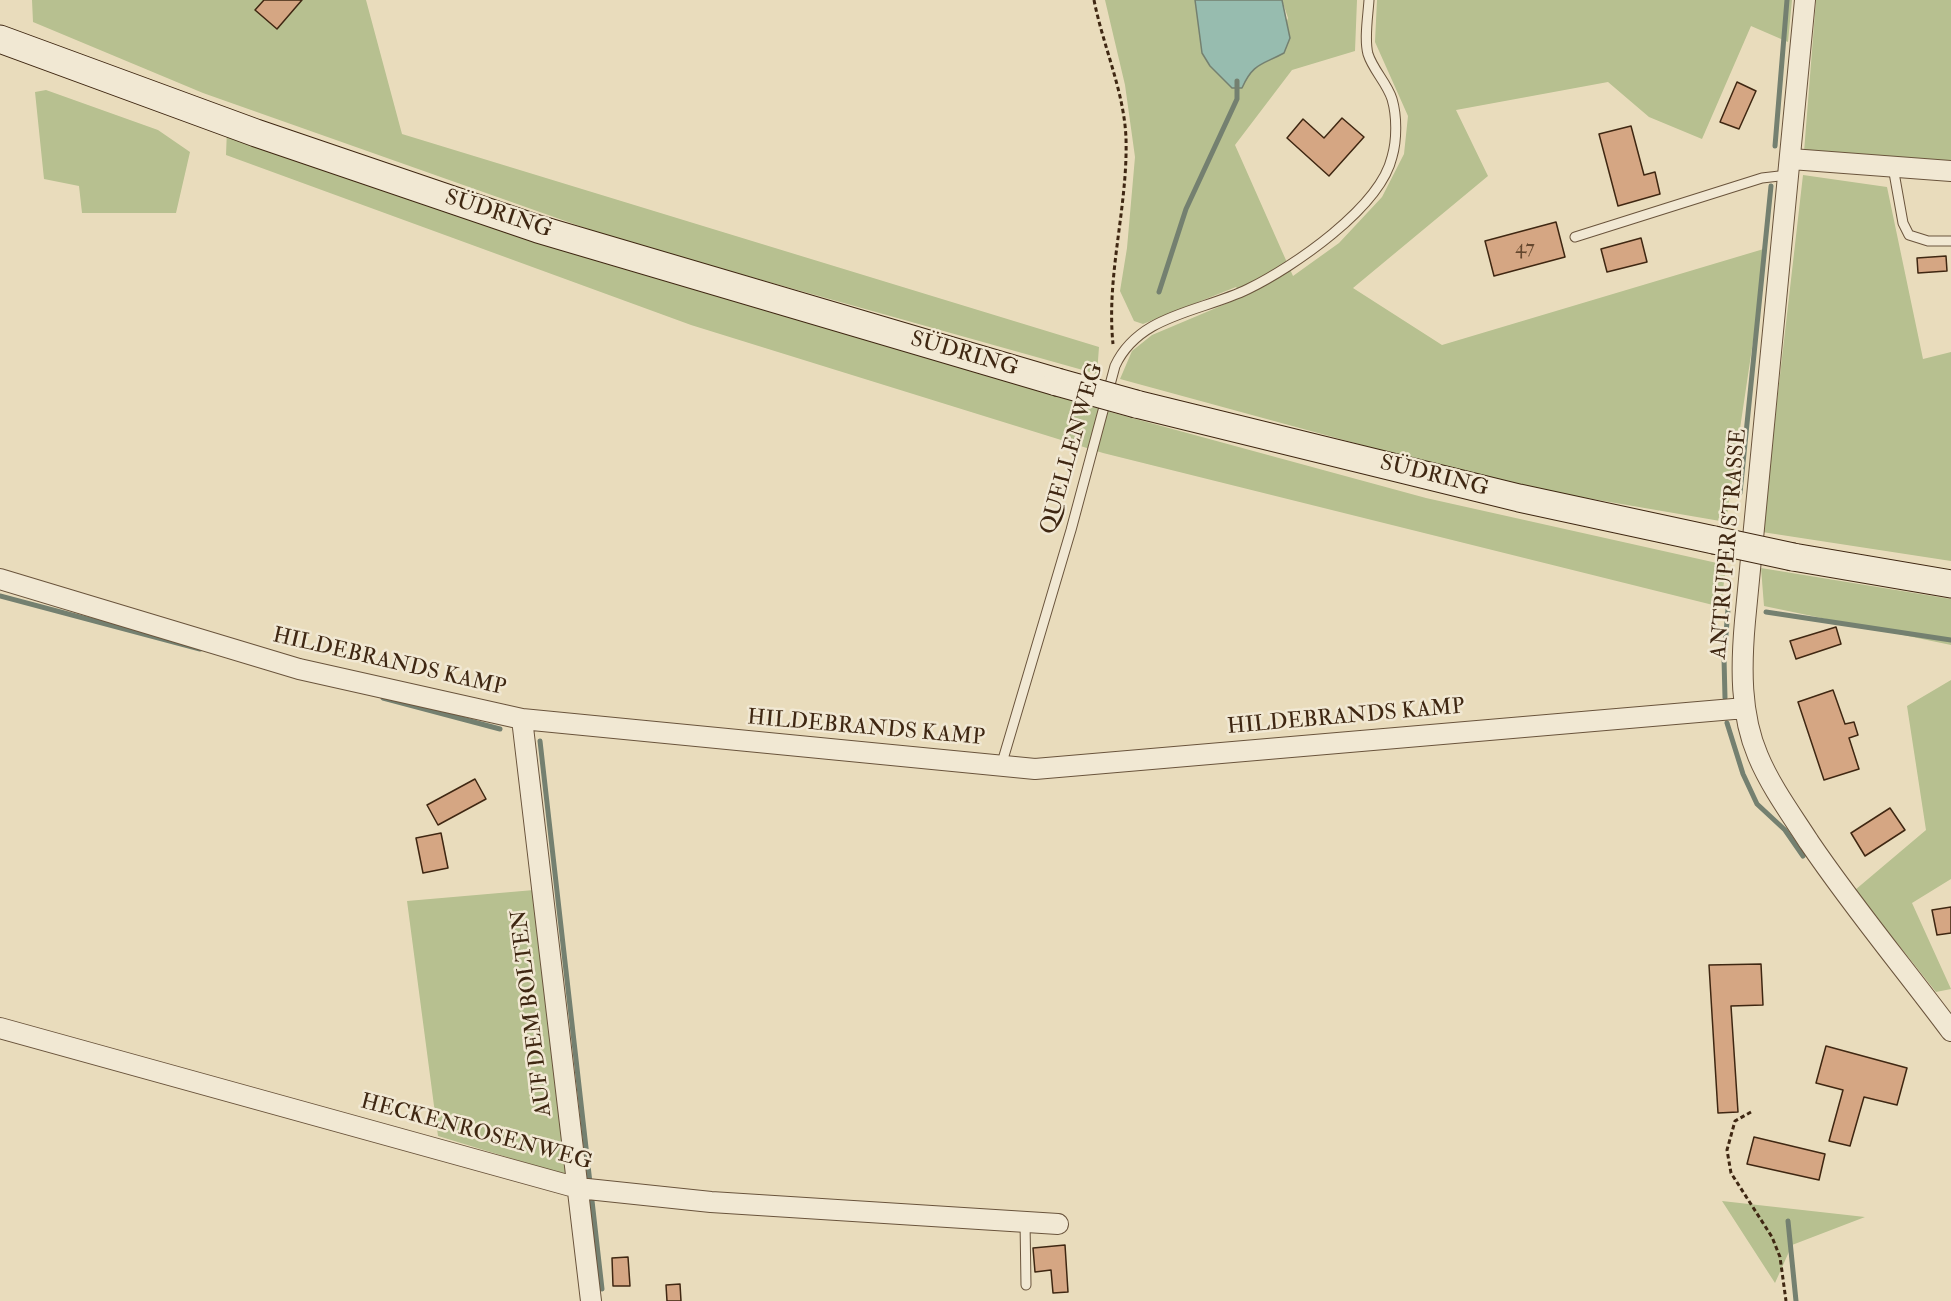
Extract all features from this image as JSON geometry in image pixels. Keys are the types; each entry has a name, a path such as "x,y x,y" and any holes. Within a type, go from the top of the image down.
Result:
{"main road":[{"name":"SÜDRING","path":"0,39 256,134 538,229 1057,382 1136,404 1519,498 1793,557 1951,584"}],"street":[{"name":"ANTRUPER STRASSE","path":"1805,0 1744,621 1742,663 1745,708 1757,755 1780,799 1845,894 1951,1031"},
{"path":"1790,167 1893,167 1951,171"},
{"name":"HILDEBRANDS KAMP","path":"0,579 299,669 522,719 1001,766 1047,768 1745,708"},
{"name":"AUF DEM BOLTEN","path":"522,719 591,1301"},
{"name":"HECKENROSENWEG","path":"0,1028 578,1188 711,1202 1058,1224"}],"lane":[{"name":"QUELLENWEG","path":"1001,766 1071,530 1115,366 1132,339 1155,324 1247,290 1280,272 1356,214 1378,186 1392,159 1396,128 1392,99 1368,54 1369,0"},
{"path":"1575,237 1790,167"},
{"path":"1893,167 1903,222 1909,235 1928,242 1951,241"},
{"path":"1025,1222 1026,1285"}],"path":[{"path":"1094,0 1122,108 1126,136 1124,198 1113,280 1112,330 1115,366"},
{"path":"1751,1112 1735,1121 1727,1149 1731,1173 1772,1237 1780,1257 1786,1301"}],"green space":[{"path":"32,0 366,0 402,134 1099,347 1097,374 619,240 203,93 33,22"},
{"path":"1105,0 1195,0 1202,53 1210,66 1233,88 1242,87 1253,69 1272,59 1288,18 1282,0 1357,0 1355,51 1292,70 1235,145 1293,276 1339,243 1382,197 1404,154 1408,116 1375,42 1377,0 1792,0 1788,42 1751,26 1702,139 1649,117 1608,82 1456,110 1488,176 1353,288 1442,345 1767,248 1726,522 1505,484 1120,379 1132,351 1152,335 1242,297 1236,287 1143,324 1134,321 1120,291 1127,248 1135,157 1125,85"},
{"path":"1816,0 1951,0 1951,164 1804,152"},
{"path":"46,90 158,130 190,152 176,213 82,213 79,186 44,179 35,92"},
{"path":"227,129 600,262 1110,412 1426,498 1726,565 1721,607 1103,453 691,325 226,155"},
{"path":"1803,175 1887,187 1923,359 1951,352 1951,561 1762,532"},
{"path":"1761,568 1951,599 1951,645 1764,606"},
{"path":"1951,680 1951,879 1912,903 1951,989 1936,992 1855,890 1926,830 1907,706"},
{"path":"534,890 569,1176 438,1136 407,901"},
{"path":"1722,1201 1865,1217 1792,1245 1775,1283"}],"water":[{"path":"1195,0 1282,0 1290,38 1284,53 1254,69 1242,88 1232,88 1210,66 1202,53"}],"building":[{"path":"264,0 302,0 277,29 255,10"},
{"path":"1737,82 1756,91 1739,129 1720,122"},
{"path":"1342,118 1364,137 1329,176 1287,138 1303,119 1324,138"},
{"path":"1631,126 1644,175 1655,172 1660,194 1618,206 1599,134"},
{"path":"1556,222 1565,257 1494,276 1485,241"},
{"path":"1641,238 1647,262 1607,272 1601,249"},
{"path":"1946,256 1947,271 1918,273 1917,258"},
{"path":"1836,627 1841,644 1796,659 1790,641"},
{"path":"1833,690 1845,724 1854,722 1858,735 1849,738 1859,769 1824,780 1798,702"},
{"path":"475,779 486,799 438,825 427,805"},
{"path":"1890,808 1905,830 1865,856 1851,833"},
{"path":"441,833 448,868 423,873 416,838"},
{"path":"1951,907 1951,933 1937,935 1932,910"},
{"path":"1761,964 1763,1005 1731,1006 1738,1112 1718,1113 1709,965"},
{"path":"1826,1046 1907,1068 1897,1105 1864,1097 1850,1146 1829,1141 1843,1090 1816,1083"},
{"path":"1754,1137 1825,1154 1819,1180 1747,1164"},
{"path":"1065,1245 1068,1292 1053,1293 1051,1270 1035,1272 1033,1248"},
{"path":"628,1257 630,1286 613,1286 612,1258"},
{"path":"680,1284 681,1301 667,1301 666,1285"}],"waterway":[{"path":"1775,146 1787,0"},
{"path":"1159,292 1186,209 1237,99 1237,81"},
{"path":"1740,493 1771,186"},
{"path":"0,596 200,649"},
{"path":"1725,698 1724,658 1729,597"},
{"path":"1766,612 1951,640"},
{"path":"383,698 500,729"},
{"path":"1727,723 1743,774 1757,804 1785,830 1803,856"},
{"path":"540,741 602,1289"},
{"path":"1788,1221 1796,1301"}]}
